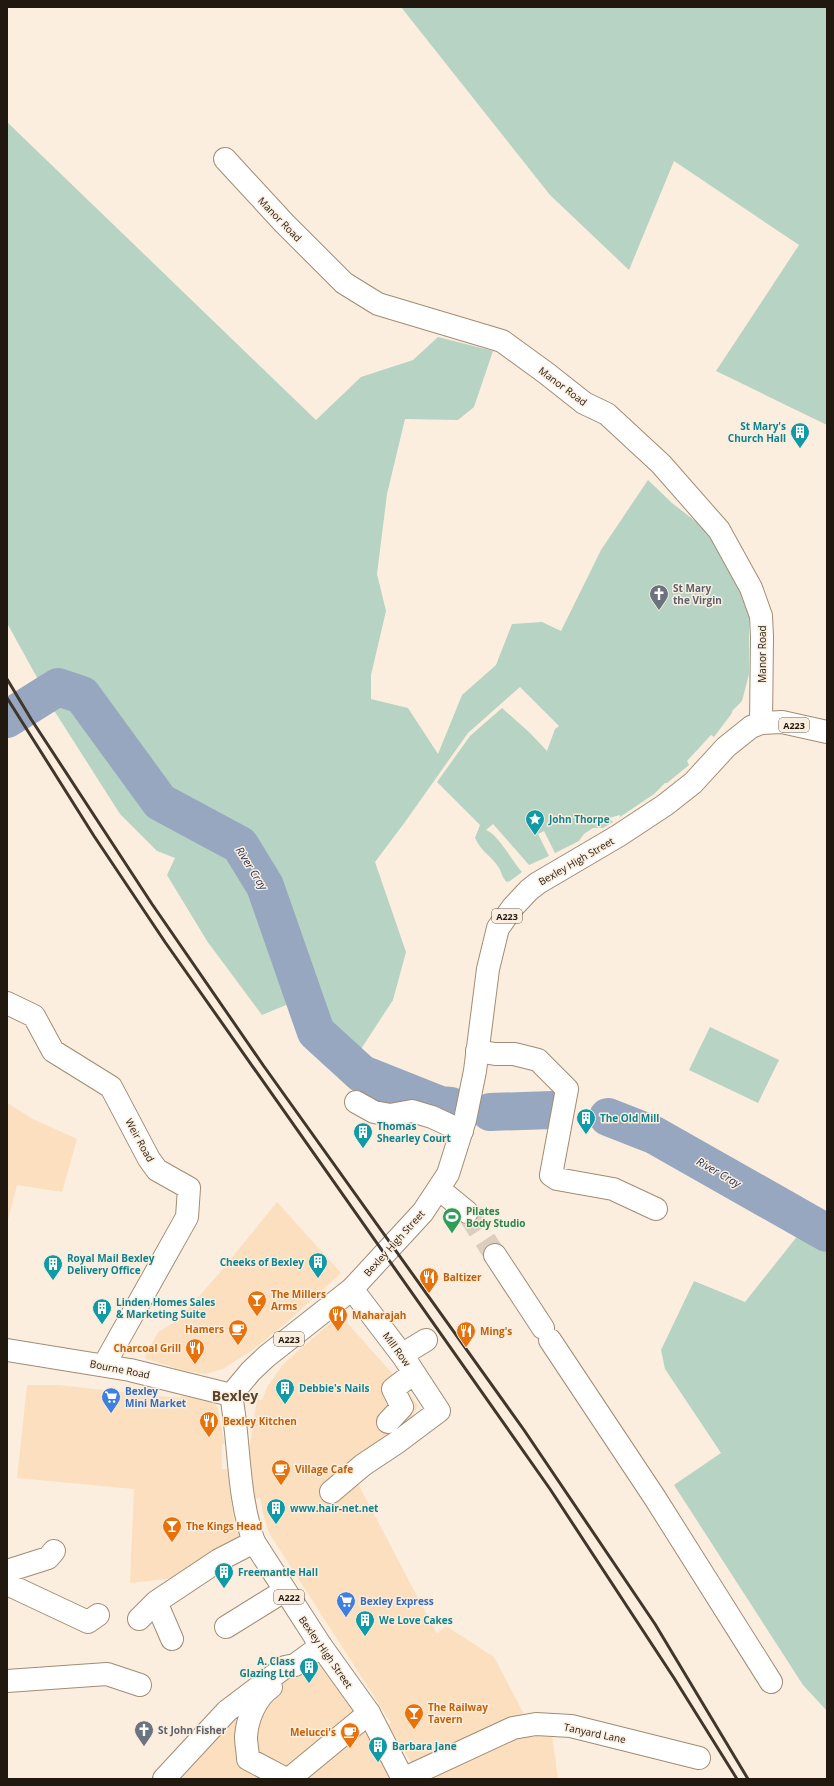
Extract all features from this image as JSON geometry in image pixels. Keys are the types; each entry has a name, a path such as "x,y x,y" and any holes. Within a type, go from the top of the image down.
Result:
{"main road":[{"name":"Manor Road","path":"225,160 284,223 344,283 378,304 502,341 546,373 584,404 607,414 661,464 719,530 751,588 761,616 761,724"},
{"name":"A223","path":"761,724 782,722 827,732"},
{"name":"Bexley High Street","path":"403,1779 369,1713 284,1591 254,1542 244,1506 231,1394 266,1356 352,1289 423,1212 448,1174 464,1125 475,1070 488,969 498,928 513,908 529,890 538,883 618,836 665,805 692,783 737,737 751,727 761,724"},
{"name":"Weir Road","path":"7,1003 34,1016 53,1051 111,1087 149,1160 157,1170 189,1188 187,1217 104,1365"},
{"path":"477,1051 495,1054 514,1054 538,1060 567,1089 551,1175 557,1179 614,1189 656,1209"},
{"path":"356,1102 374,1112 390,1115 412,1111 464,1125"},
{"path":"439,1189 467,1212"},
{"path":"495,1255 655,1498 771,1682"},
{"name":"Mill Row","path":"331,1492 362,1465 399,1441 439,1411 409,1364 352,1289"},
{"path":"388,1422 402,1407 393,1389 409,1364 408,1351 426,1340"},
{"name":"Bourne Road","path":"7,1350 104,1365 231,1394"},
{"path":"139,1619 156,1602 219,1560 254,1542"},
{"path":"7,1571 35,1564 48,1558 54,1551"},
{"path":"7,1584 88,1622 98,1615"},
{"path":"226,1628 284,1591"},
{"path":"156,1602 172,1639"},
{"path":"164,1779 227,1711 285,1667 294,1665 321,1646"},
{"path":"294,1665 289,1674 263,1693 251,1714 246,1737 248,1759 287,1779 369,1713"},
{"path":"7,1681 107,1674 140,1685"},
{"name":"Tanyard Lane","path":"403,1779 513,1728 536,1724 572,1726 700,1758"}],"shaded area":[{"path":"7,1103 33,1119 77,1139 62,1192 17,1185 7,1224"},
{"path":"277,1202 341,1273 285,1324 251,1351 223,1369 206,1374 181,1370 144,1358 158,1332 179,1319 221,1271"},
{"path":"340,1315 408,1391 418,1406 411,1419 355,1478 437,1634 446,1626 494,1657 525,1716 414,1767 388,1725 391,1723 269,1533 260,1498 254,1499 249,1451 257,1399 262,1400 267,1387 284,1363"},
{"path":"27,1385 57,1385 210,1400 217,1406 225,1444 222,1444 222,1469 227,1469 234,1522 241,1539 174,1578 130,1583 134,1489 17,1478"},
{"path":"317,1657 370,1727 392,1779 169,1779 221,1724"},
{"path":"552,1735 558,1779 436,1779 435,1770 515,1738"}],"green space":[{"path":"401,7 827,7 827,425 716,371 799,245 674,161 629,270 550,195"},
{"path":"7,122 316,420 361,377 413,360 438,337 493,351 474,407 458,420 405,419 387,494 377,574 386,611 371,675 371,699 408,708 438,754 462,695 496,665 512,624 542,622 561,631 601,550 648,480 672,503 699,524 722,552 749,610 749,674 742,701 732,711 714,737 711,735 687,761 689,765 665,783 654,794 620,817 620,815 609,818 613,822 603,828 593,828 584,834 579,841 555,853 544,831 538,834 549,856 529,865 493,824 486,830 500,842 522,872 507,882 496,864 475,838 480,825 437,782 470,736 502,708 530,733 547,751 555,729 559,726 520,687 468,733 375,862 406,952 393,1000 361,1049 357,1052 327,1030 316,1000 291,1003 262,1015 207,941 167,875 175,858 157,851 120,814 48,701 40,683 7,623"},
{"path":"710,1027 779,1060 758,1103 689,1070"},
{"path":"799,1234 827,1253 827,1711 803,1685 674,1485 721,1453 665,1369 661,1350 694,1281 745,1302"}],"waterway":[{"name":"River Cray","path":"7,719 58,687 82,695 160,802 240,845 265,886 316,1032 362,1074 440,1105 451,1106"},
{"name":"River Cray","path":"490,1112 553,1110"},
{"name":"River Cray","path":"608,1117 654,1135 827,1233"}],"tunnel":[{"path":"467,1212 495,1255"}],"railway":[{"path":"7,679 31,719 152,904 263,1065 524,1430 655,1624 748,1779"},
{"path":"7,698 94,836 165,942 550,1489 674,1678 737,1779"}],"place":[{"name":"St Mary's Church Hall","path":"800,449"},
{"name":"St Mary the Virgin","path":"659,611"},
{"name":"John Thorpe","path":"535,836"},
{"name":"The Old Mill","path":"586,1135"},
{"name":"Thomas Shearley Court","path":"363,1149"},
{"name":"Pilates Body Studio","path":"452,1234"},
{"name":"Cheeks of Bexley","path":"318,1279"},
{"name":"Royal Mail Bexley Delivery Office","path":"53,1281"},
{"name":"Baltizer","path":"429,1294"},
{"name":"The Millers Arms","path":"257,1317"},
{"name":"Linden Homes Sales & Marketing Suite","path":"102,1325"},
{"name":"Maharajah","path":"338,1332"},
{"name":"Hamers","path":"238,1346"},
{"name":"Ming's","path":"466,1348"},
{"name":"Charcoal Grill","path":"195,1365"},
{"name":"Debbie's Nails","path":"285,1405"},
{"name":"Bexley Mini Market","path":"111,1414"},
{"name":"Bexley Kitchen","path":"209,1438"},
{"name":"Village Cafe","path":"281,1486"},
{"name":"www.hair-net.net","path":"276,1525"},
{"name":"The Kings Head","path":"172,1543"},
{"name":"Freemantle Hall","path":"224,1589"},
{"name":"Bexley Express","path":"346,1618"},
{"name":"We Love Cakes","path":"365,1637"},
{"name":"A. Class Glazing Ltd","path":"309,1684"},
{"name":"The Railway Tavern","path":"414,1730"},
{"name":"St John Fisher","path":"144,1747"},
{"name":"Melucci's","path":"350,1749"},
{"name":"Barbara Jane","path":"378,1763"}],"district":[{"name":"Bexley","path":"235,1395"}]}
